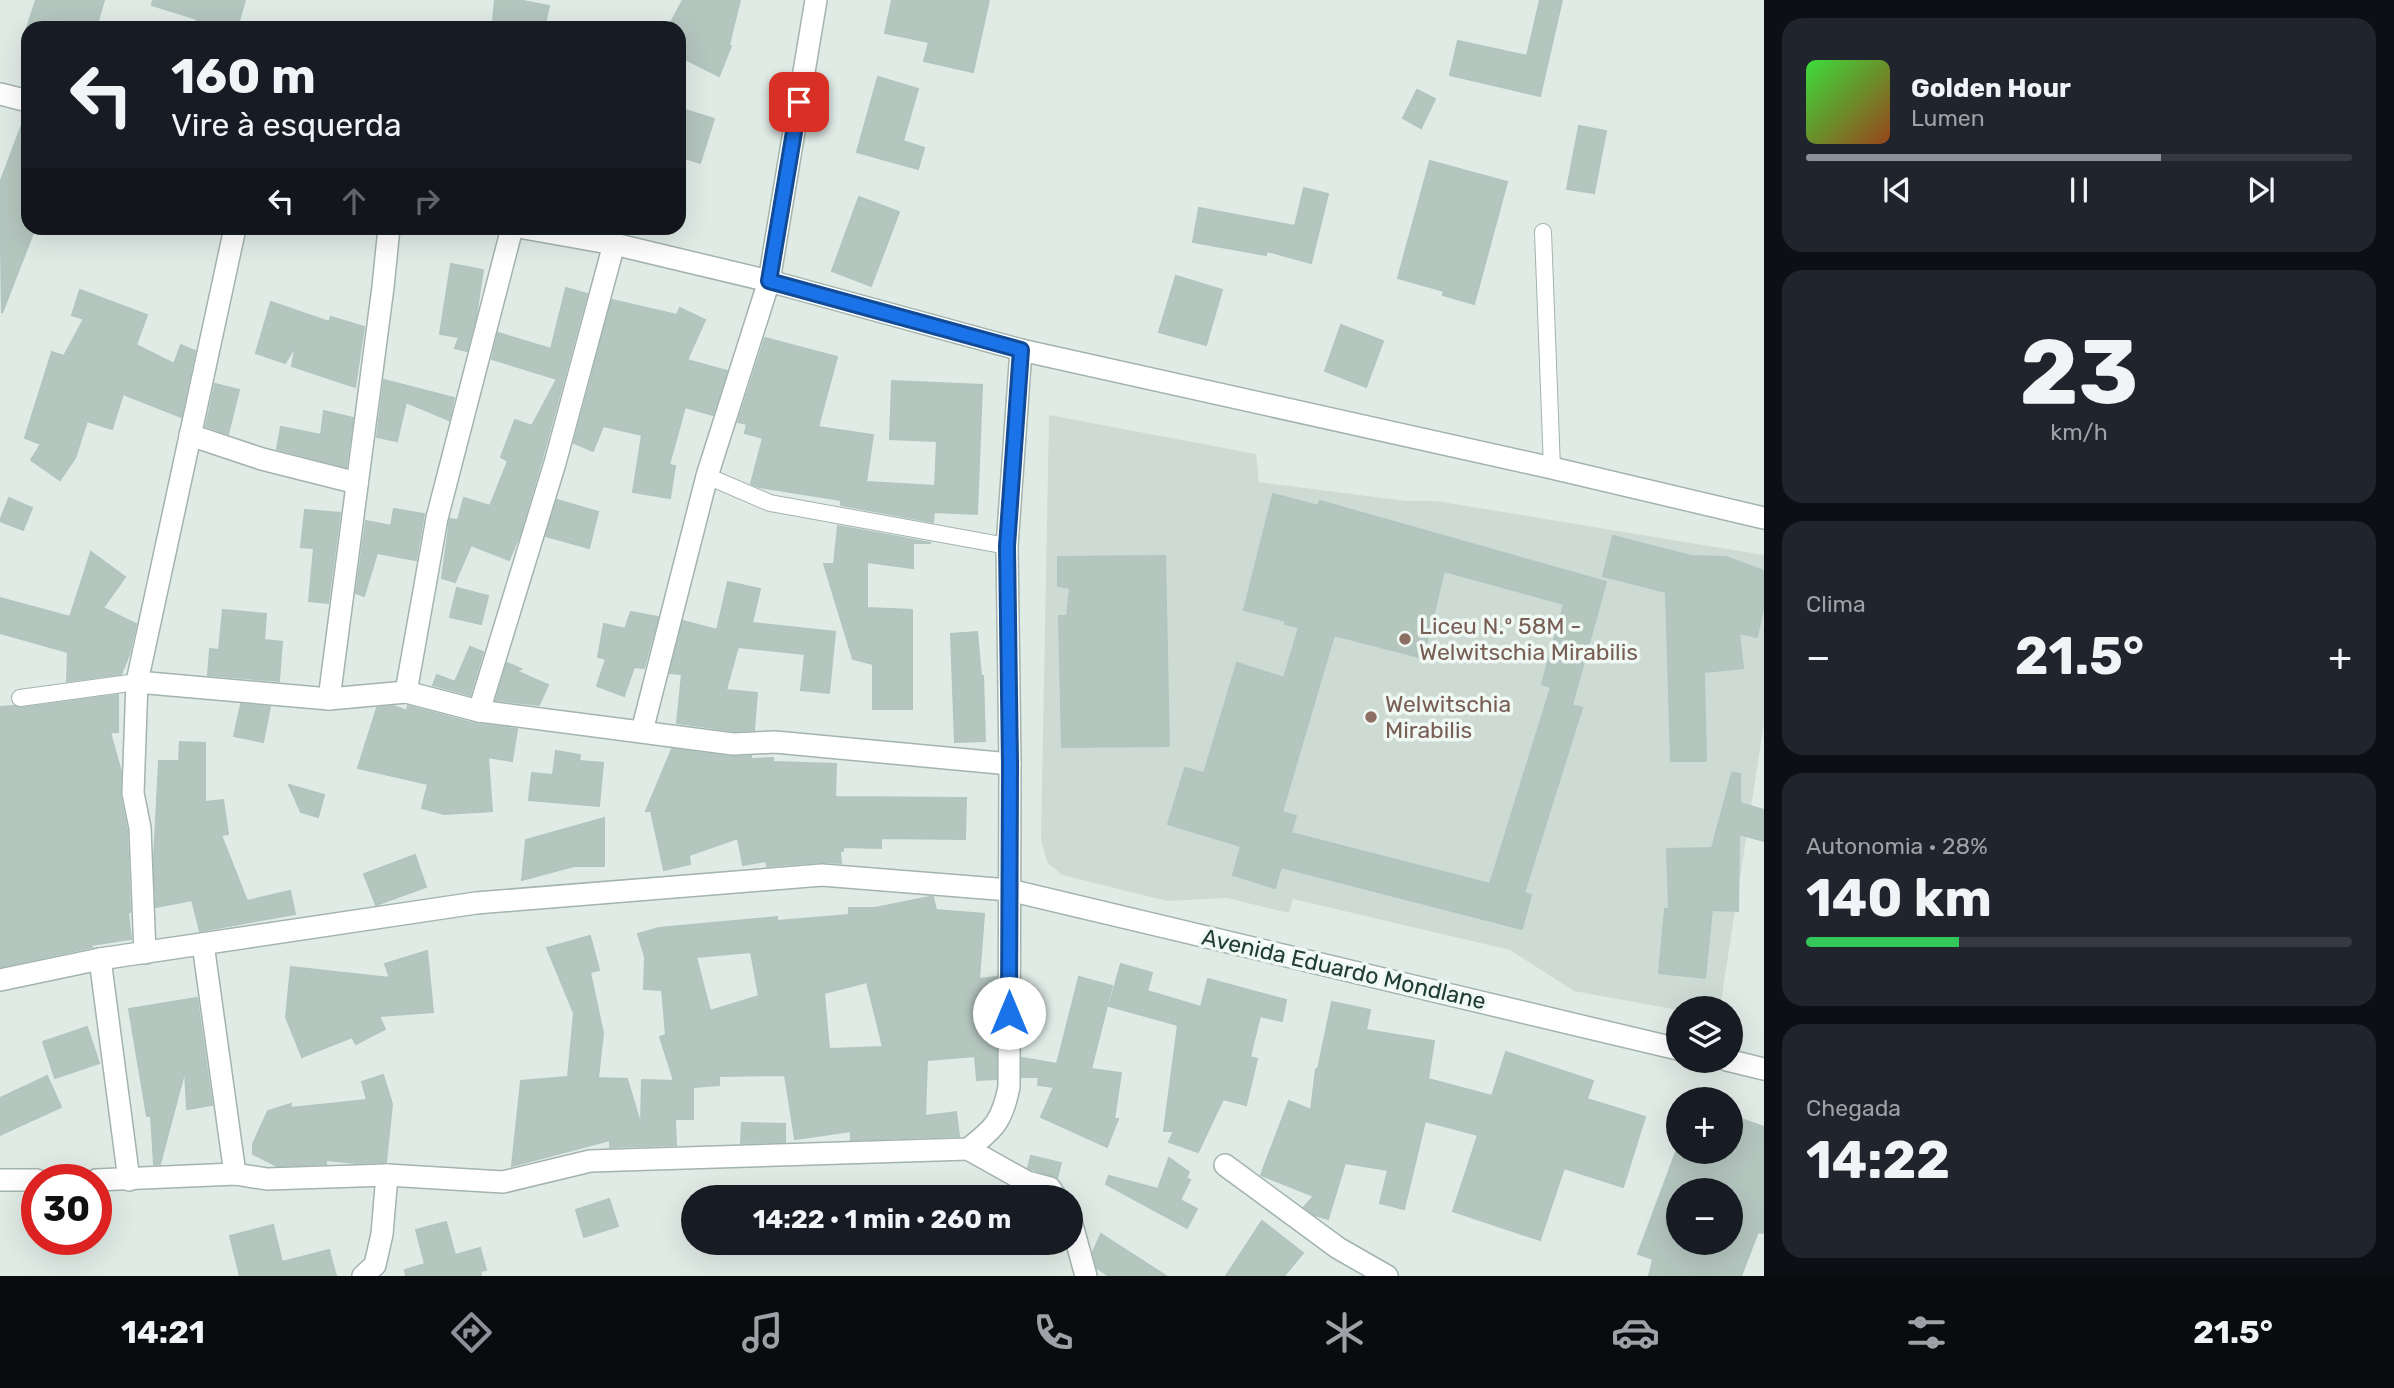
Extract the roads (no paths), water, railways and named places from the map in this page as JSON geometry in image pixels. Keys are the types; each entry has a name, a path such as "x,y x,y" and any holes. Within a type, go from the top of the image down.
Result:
{"street":[{"path":"642,731 707,476 769,281 816,0"},
{"path":"0,94 21,99"},
{"path":"145,953 140,828 133,793 137,682 233,235"},
{"path":"328,699 383,287 387,235"},
{"path":"406,692 437,518 510,235"},
{"path":"563,235 614,244 769,281 1021,350 1764,518"},
{"path":"479,711 555,463 614,244"},
{"path":"968,1149 990,1132 1004,1112 1009,1087 1010,764 1007,546 1021,350"},
{"path":"190,435 262,459 357,483"},
{"path":"137,682 328,699 406,692 479,711 733,744 775,742 1010,764"},
{"name":"Avenida Eduardo Mondlane","path":"0,980 100,959 476,903 822,875 1009,890 1666,1046"},
{"path":"203,944 235,1174"},
{"path":"100,959 130,1180"},
{"path":"1743,1064 1764,1069"},
{"path":"112,1180 235,1174 267,1178 387,1175 503,1182 590,1161 968,1149 1027,1182 1038,1185"},
{"path":"1225,1166 1338,1248 1387,1276"},
{"path":"363,1276 375,1265 382,1234 387,1175"},
{"path":"0,1180 21,1180"},
{"path":"1080,1255 1086,1276"}],"lane":[{"path":"1543,232 1552,468"},
{"path":"707,476 770,503 1007,546"},
{"path":"20,698 137,682"}],"place":[{"name":"Liceu N.º 58M - Welwitschia Mirabilis","path":"1405,639"},
{"name":"Welwitschia Mirabilis","path":"1371,717"}]}
